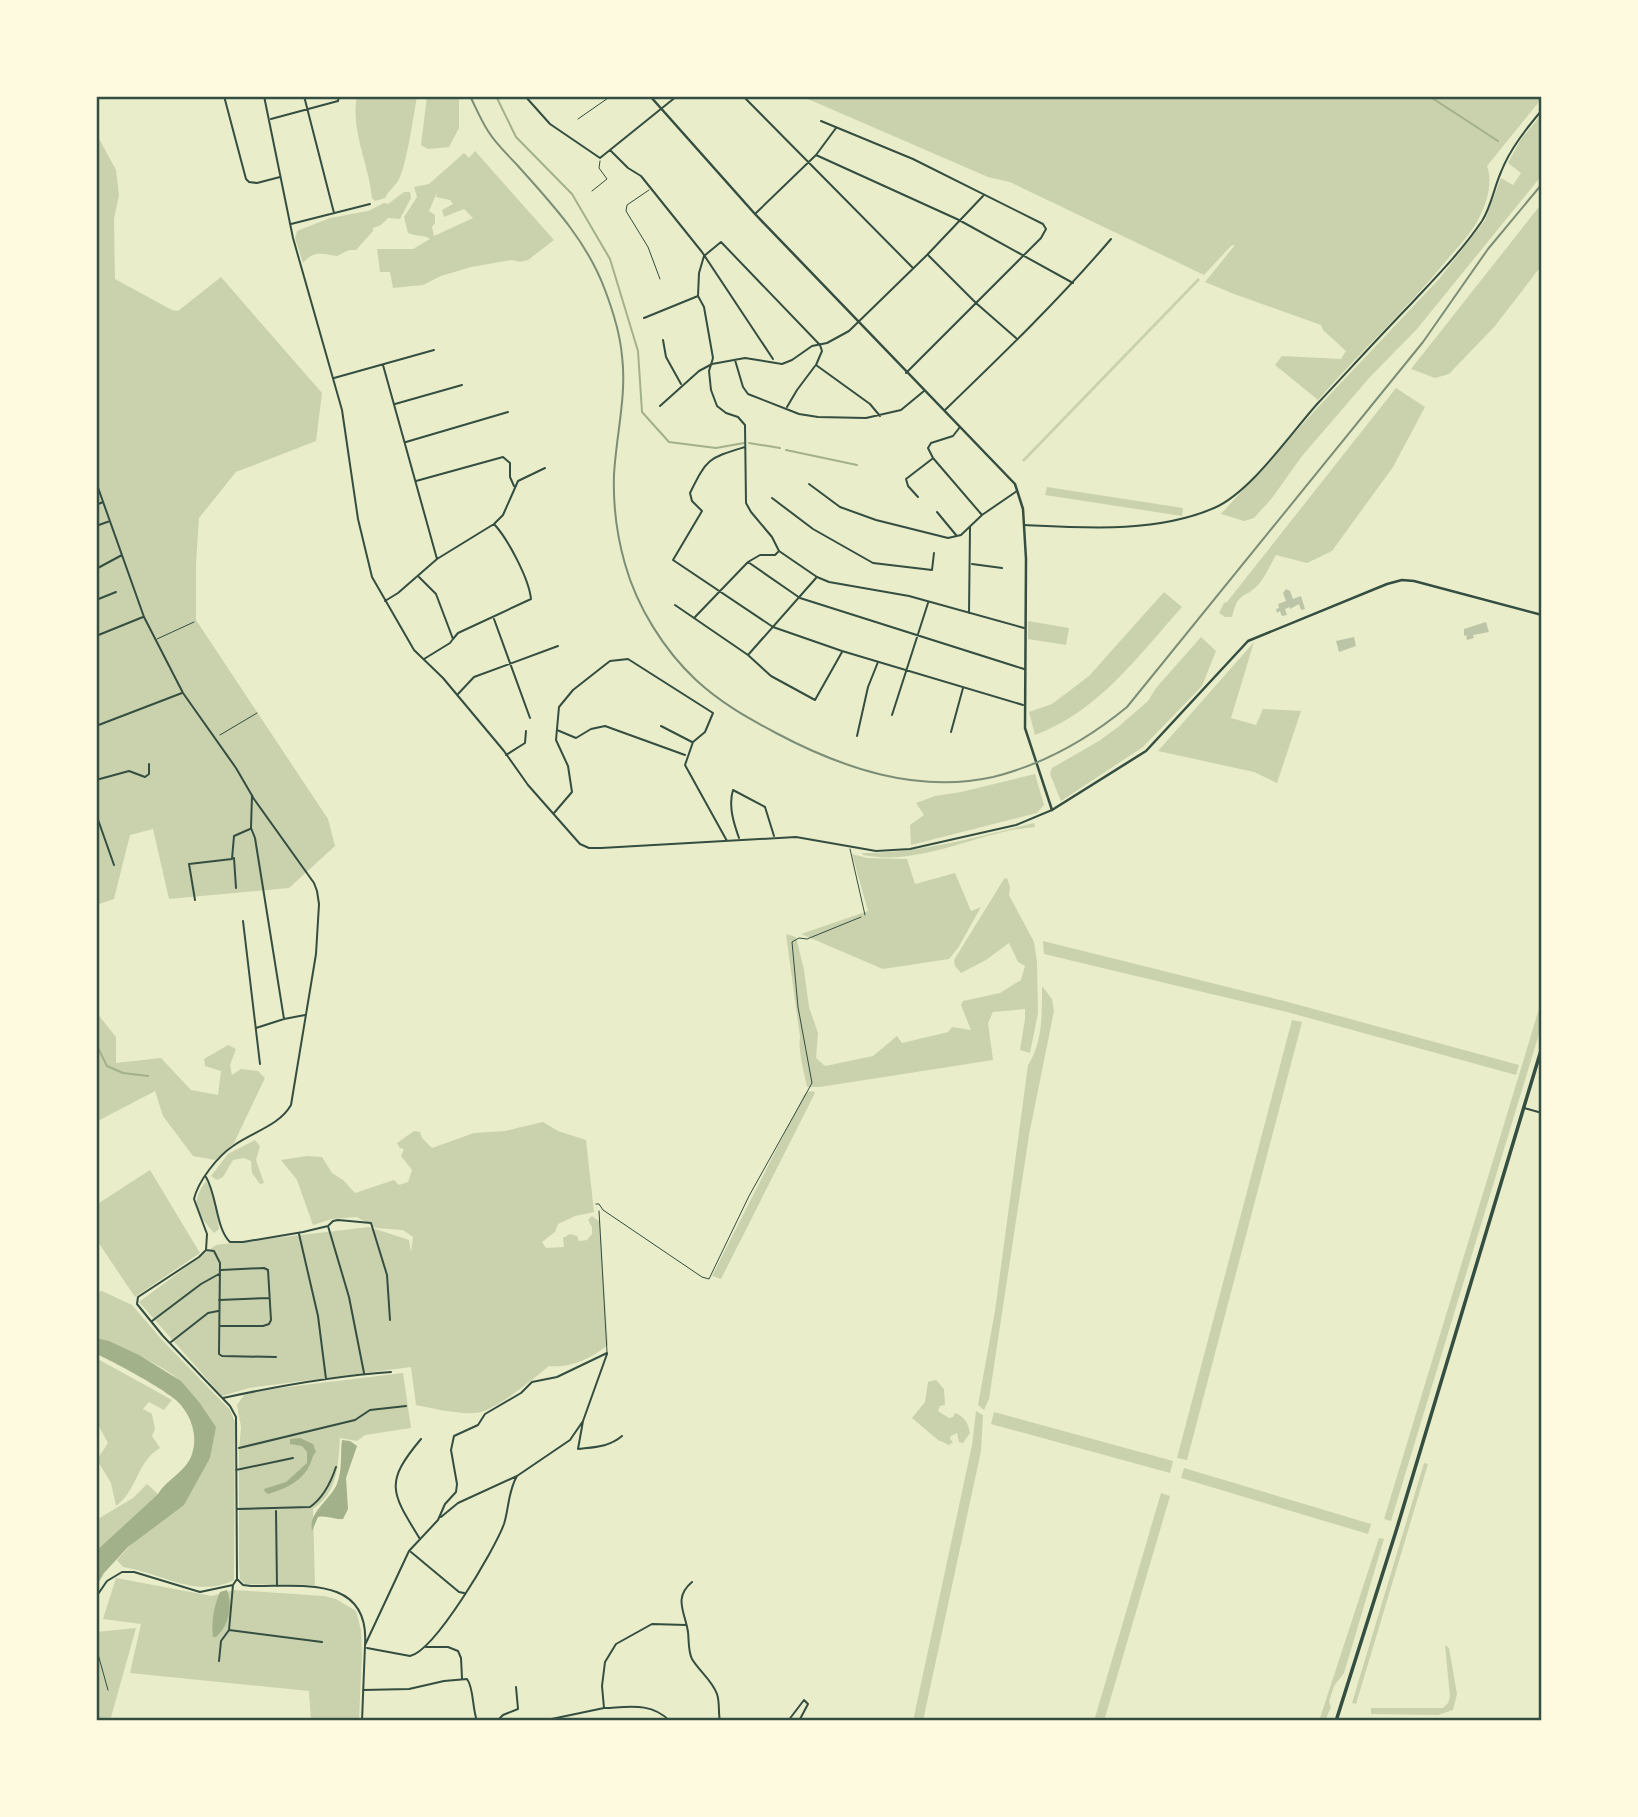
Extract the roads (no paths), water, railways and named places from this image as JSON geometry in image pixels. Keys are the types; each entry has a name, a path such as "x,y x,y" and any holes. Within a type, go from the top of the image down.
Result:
{"main road":[{"path":"1336,1721 1542,1047"}],"street":[{"path":"224,96 246,179 257,183 281,177"},
{"path":"264,96 293,238 342,410 364,548 372,577 414,650 457,695 553,814 580,844 589,848 796,837 876,851 910,849 1016,825 1052,810 1146,751 1248,641 1381,586 1402,580 1414,581 1542,615"},
{"path":"304,96 334,213"},
{"path":"650,96 755,214 1006,474 1018,491 1024,525 1025,728 1052,810"},
{"path":"527,97 550,124 600,158 677,96"},
{"path":"743,96 913,268"},
{"path":"270,119 340,98"},
{"path":"1024,525 1126,527 1190,516 1225,502 1250,481 1438,276 1483,219 1502,169 1519,138 1542,110"},
{"path":"821,121 913,159 1043,224 1046,229 1024,256 906,373"},
{"path":"755,214 816,155 836,127"},
{"path":"610,150 652,188 704,256 772,359"},
{"path":"816,155 959,220 1073,283"},
{"path":"660,406 699,371 712,365 745,358 782,364 812,346 849,331 927,255 983,195"},
{"path":"291,224 370,204"},
{"path":"944,411 1000,359 1111,239"},
{"path":"786,407 816,365 822,351 820,345 721,242 704,256 698,273 698,296 704,307 712,365 709,371 717,405 726,413 738,417 745,425 746,503 772,537 779,551 829,582 909,596 1025,629"},
{"path":"927,255 1017,338"},
{"path":"644,318 698,296"},
{"path":"663,340 666,357 682,385"},
{"path":"333,378 434,350"},
{"path":"735,359 743,387 748,394 799,414 818,417 880,416 901,410 924,391"},
{"path":"383,365 437,559"},
{"path":"816,365 870,404 880,416"},
{"path":"394,404 462,385"},
{"path":"405,442 508,412"},
{"path":"960,427 953,436 928,444 933,458 982,515"},
{"path":"746,447 715,456 700,472 690,493 692,501 702,511 673,560 774,627 842,651 1024,705"},
{"path":"415,481 503,457 510,463 510,477 514,487"},
{"path":"918,496 908,486 906,479 933,458"},
{"path":"385,601 437,559 494,524 503,515 518,481 545,468"},
{"path":"96,482 144,617 183,693 314,883 319,904 316,954 295,1091 290,1107 281,1118 226,1151 206,1177 194,1199 206,1234 206,1250 137,1298 141,1311 223,1398 236,1417 237,1579 233,1585 229,1630 220,1641 219,1661"},
{"path":"809,484 840,507 876,520 948,538 958,537 982,515 1018,491"},
{"path":"772,498 813,529 873,563 932,570 934,553"},
{"path":"96,505 104,502"},
{"path":"937,512 958,537"},
{"path":"96,526 111,521"},
{"path":"424,659 450,643 458,633 531,599 514,554 503,533 494,524"},
{"path":"969,614 970,527"},
{"path":"694,618 748,562 760,555 775,555 779,551"},
{"path":"96,569 122,555"},
{"path":"748,562 800,598 1025,669"},
{"path":"971,564 1002,568"},
{"path":"418,576 436,594 453,639"},
{"path":"748,655 817,577"},
{"path":"96,600 116,592"},
{"path":"892,715 929,602"},
{"path":"675,605 748,655 771,676 815,700 842,651"},
{"path":"96,636 144,617"},
{"path":"494,618 530,718"},
{"path":"457,695 474,677 558,646"},
{"path":"553,814 572,792 568,766 557,745 559,707 573,690 611,661 632,659 713,713 705,732 693,743 685,765 727,842"},
{"path":"857,736 868,687 878,661"},
{"path":"951,732 963,687"},
{"path":"96,726 183,693"},
{"path":"556,730 576,738 591,729 605,726 687,755"},
{"path":"661,726 693,743"},
{"path":"506,755 525,743 526,732"},
{"path":"96,779 129,771 145,777 149,774 149,764"},
{"path":"739,839 733,817 733,790 765,807 775,838"},
{"path":"252,795 251,828 255,838 284,1018"},
{"path":"96,814 114,866"},
{"path":"236,888 234,836 251,828"},
{"path":"195,900 189,864 234,857"},
{"path":"243,921 260,1064"},
{"path":"256,1028 284,1018 306,1015"},
{"path":"1523,1108 1542,1113"},
{"path":"206,1177 214,1195 224,1234 230,1242 298,1233 328,1226 338,1220 369,1221 387,1275 390,1320"},
{"path":"328,1226 349,1297 364,1374"},
{"path":"298,1233 318,1316 326,1380"},
{"path":"206,1250 217,1254 220,1272 220,1356 276,1357"},
{"path":"151,1322 220,1272 266,1268 270,1298 269,1324 219,1326"},
{"path":"219,1300 270,1298"},
{"path":"170,1343 208,1313 219,1310"},
{"path":"438,1520 457,1488 450,1450 454,1436 478,1424 485,1414 521,1393 532,1382 551,1379 607,1353"},
{"path":"607,1353 583,1421 578,1449 605,1446 622,1436"},
{"path":"223,1398 251,1390 391,1372"},
{"path":"237,1449 355,1420 370,1410 406,1406"},
{"path":"365,1646 409,1551 438,1520 458,1503 517,1476 570,1440 583,1421"},
{"path":"420,1539 394,1489 399,1470 421,1439"},
{"path":"236,1470 293,1458"},
{"path":"236,1509 306,1508 314,1505 336,1467"},
{"path":"365,1646 410,1656 418,1654 425,1647 446,1623 466,1593 503,1525 512,1485 517,1476"},
{"path":"276,1509 277,1587"},
{"path":"409,1551 459,1592 466,1593"},
{"path":"96,1597 107,1581 121,1572 134,1572 200,1592 233,1585"},
{"path":"237,1579 243,1585 251,1587 316,1587 342,1594 360,1609 366,1630 362,1721"},
{"path":"692,1582 684,1589 681,1608 690,1656 718,1697 720,1721"},
{"path":"604,1708 601,1686 605,1662 616,1644 652,1624 686,1625"},
{"path":"229,1630 322,1642"},
{"path":"425,1647 448,1647 458,1651 462,1678"},
{"path":"363,1690 409,1689 462,1678 470,1682 477,1721"},
{"path":"497,1721 503,1715 518,1709 516,1687"},
{"path":"788,1721 799,1703 804,1700 808,1704 799,1721"},
{"path":"542,1721 604,1708 648,1707 661,1712 670,1721"}],"lane":[{"path":"578,119 611,96"},
{"path":"592,191 607,179 599,168 600,158"},
{"path":"652,188 627,205 625,211 648,247 660,279"},
{"path":"157,639 194,622"},
{"path":"850,847 865,915"},
{"path":"599,1212 607,1353"},
{"path":"96,1647 108,1690"}],"waterway":[{"path":"496,96 516,137 572,194 610,259 638,351 642,412 669,442 716,448 744,443"},
{"path":"1429,96 1498,141"},
{"path":"749,443 780,448"},
{"path":"786,450 857,465"},
{"path":"96,1044 107,1066 123,1073 148,1076"}],"railway":[{"path":"470,96 495,140 579,239 608,298 620,339 623,371 614,475 618,531 630,580 653,627 684,668 705,688 734,709 801,746 827,757 854,767 908,780 965,781 1012,772 1064,750 1127,707 1423,342 1488,249 1542,184"}]}
